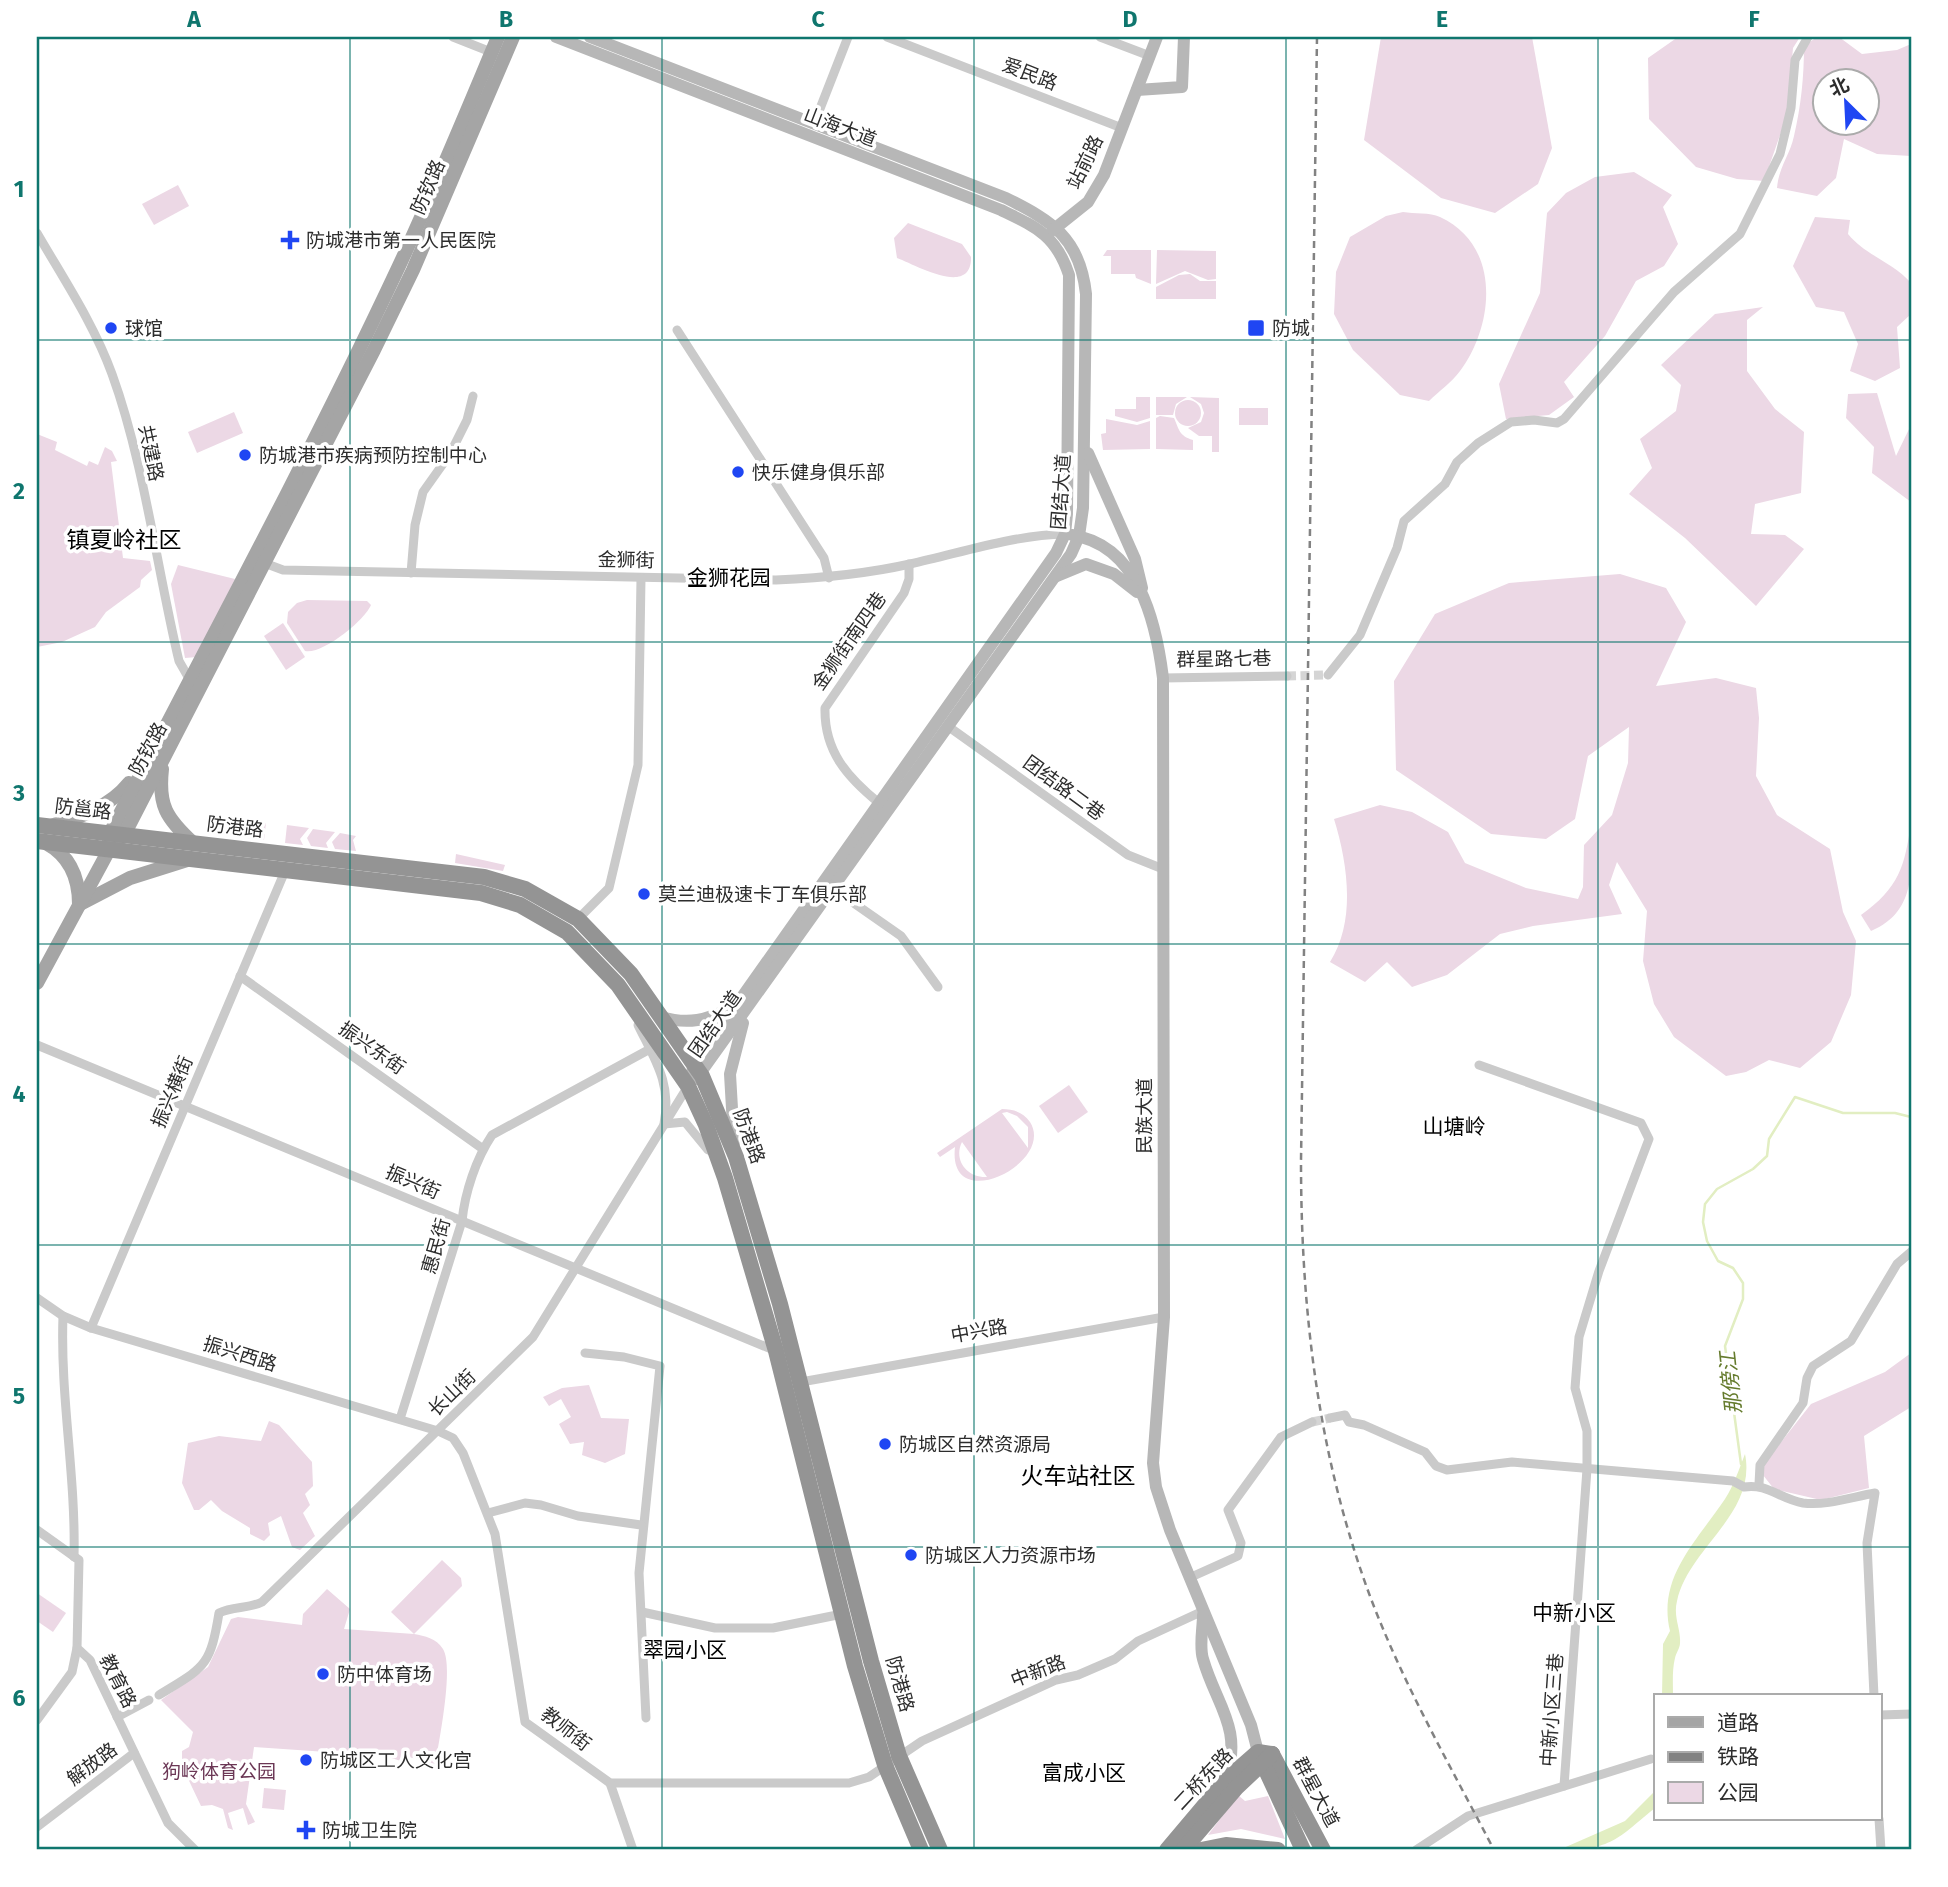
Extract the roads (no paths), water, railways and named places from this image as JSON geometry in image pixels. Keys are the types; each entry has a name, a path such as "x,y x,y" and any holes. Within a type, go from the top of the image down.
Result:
{"highway":[{"name":"防邕路","path":"43,825 114,839"},
{"name":"防港路","path":"114,839 193,843 484,877 525,888 578,919 631,974 698,1070 736,1157 801,1382 871,1661 899,1756 940,1850"},
{"name":"防港路","path":"114,839 190,859 481,893 520,905 567,932 618,985 688,1086 725,1178 776,1352 842,1614 885,1765 921,1850"},
{"name":"防邕路","path":"41,842 114,839"},
{"name":"二桥东路","path":"1167,1850 1226,1780 1264,1757"},
{"name":"二桥东路","path":"1183,1850 1264,1757"},
{"name":"群星大道","path":"1264,1757 1303,1850"},
{"name":"群星大道","path":"1264,1757 1323,1850"},
{"path":"1201,1850 1226,1844 1278,1850"}],"main road":[{"name":"防钦路","path":"37,983 196,684 400,264 498,37"},
{"name":"防钦路","path":"196,684 267,564 413,270 513,37"},
{"name":"山海大道","path":"556,37 1052,231 1069,275 1069,294"},
{"name":"山海大道","path":"590,37 1006,198 1052,231 1075,252 1086,294"},
{"name":"站前路","path":"1052,231 1088,202 1104,175 1157,37"},
{"path":"1137,90 1182,87 1184,37"},
{"name":"团结大道","path":"829,885 880,803 1056,553 1065,534 1069,294"},
{"name":"团结大道","path":"688,1086 829,885 949,727 1054,578 1079,536 1083,508 1086,294"},
{"path":"1084,442 1135,559 1145,599"},
{"name":"民族大道","path":"1065,534 1104,545 1126,568 1145,599 1152,619 1163,678 1164,1317 1153,1464 1161,1507 1264,1757"},
{"path":"1054,578 1086,564 1114,574 1145,599"},
{"path":"43,825 97,809 121,793 156,759"},
{"path":"156,759 159,796 166,813 193,843"},
{"path":"41,842 59,850 73,869 79,886 79,905 130,878 190,859"},
{"path":"661,1017 680,1023 695,1023 740,1010 730,1074 736,1157"},
{"path":"1203,1611 1202,1656 1233,1736 1232,1762 1226,1780"}],"street":[{"path":"453,37 491,52"},
{"path":"814,124 848,37"},
{"name":"爱民路","path":"887,37 1122,128"},
{"path":"1100,37 1150,56"},
{"path":"1328,676 1360,635 1397,548 1404,521 1445,485 1457,461 1478,443 1511,422 1534,420 1557,423 1564,419 1674,292 1740,234 1780,154 1791,108 1795,60 1808,37"},
{"name":"共建路","path":"37,233 99,341 112,374 131,441 178,661 196,684"},
{"path":"677,330 824,558 829,578"},
{"path":"411,573 415,525 423,492 450,454 467,420 473,396"},
{"name":"金狮街","path":"267,564 284,570 641,578 829,578 909,564 1041,535 1065,534"},
{"name":"金狮街南四巷","path":"880,803 851,780 841,764 824,730 825,708 904,593 909,579 909,564"},
{"path":"578,919 609,888 638,765 641,578"},
{"name":"群星路七巷","path":"1163,678 1287,676"},
{"name":"团结路二巷","path":"949,727 1128,855 1163,869"},
{"name":"振兴横街","path":"91,1328 285,870"},
{"path":"829,885 901,936 938,987"},
{"name":"振兴东街","path":"240,976 483,1149"},
{"path":"618,985 662,1074 668,1102 664,1124 685,1122 702,1140 725,1178"},
{"name":"振兴街","path":"37,1045 776,1352"},
{"name":"惠民街","path":"400,1419 462,1221 464,1204 483,1149 492,1135 650,1049"},
{"name":"中新小区三巷","path":"1479,1065 1641,1123 1649,1139 1599,1271 1579,1337 1575,1388 1587,1431 1587,1469 1564,1786"},
{"name":"长山街","path":"159,1695 205,1665 214,1647 219,1614 228,1608 253,1606 262,1602 524,1347 688,1086"},
{"path":"1759,1485 1760,1465 1803,1403 1807,1378 1813,1366 1851,1341 1897,1264 1911,1252"},
{"name":"振兴西路","path":"37,1298 62,1316 91,1328 438,1431"},
{"name":"教育路","path":"62,1316 61,1373 75,1503 74,1556 79,1560 77,1648 90,1660 168,1824 195,1850"},
{"name":"中兴路","path":"801,1382 1164,1317"},
{"path":"585,1353 624,1357 660,1366 641,1525 639,1573 646,1718"},
{"path":"1330,1418 1345,1415 1349,1422 1364,1425 1425,1452 1436,1466 1447,1470 1512,1462 1733,1481 1744,1488 1759,1485 1787,1499 1816,1504 1875,1493 1867,1543 1874,1694"},
{"path":"1189,1578 1238,1556 1241,1543 1228,1510 1281,1437 1312,1422"},
{"name":"教师街","path":"438,1431 453,1438 463,1453 495,1534 525,1722 610,1783"},
{"path":"488,1513 525,1503 578,1516 641,1525"},
{"path":"37,1530 74,1556"},
{"name":"中新路","path":"885,1765 922,1741 1034,1690 1115,1659 1139,1641 1203,1611"},
{"path":"642,1612 715,1628 773,1628 842,1614"},
{"path":"37,1720 72,1671 77,1648"},
{"path":"117,1717 149,1700"},
{"path":"1882,1715 1911,1713"},
{"name":"解放路","path":"37,1827 134,1754"},
{"path":"1416,1850 1468,1816 1651,1759"},
{"path":"633,1850 610,1783 849,1783 869,1777 885,1765"},
{"path":"1879,1820 1881,1850"}],"waterway":[{"name":"那傍江","path":"1741,1464 1725,1346 1743,1299 1743,1283 1733,1268 1718,1261 1707,1241 1703,1222 1705,1204 1717,1189 1753,1169 1767,1156 1769,1139 1795,1097 1843,1113 1895,1113 1911,1117"}],"tunnel":[{"path":"1287,676 1328,675"},
{"path":"1312,1422 1330,1418"}],"railway":[{"path":"1317,37 1301,1161 1304,1270 1309,1324 1324,1431 1350,1536 1367,1588 1410,1688 1494,1850"}],"place":[{"name":"防城港市第一人民医院","path":"290,240"},
{"name":"球馆","path":"111,328"},
{"name":"防城","path":"1256,328"},
{"name":"防城港市疾病预防控制中心","path":"245,455"},
{"name":"快乐健身俱乐部","path":"738,472"},
{"name":"莫兰迪极速卡丁车俱乐部","path":"644,894"},
{"name":"防城区自然资源局","path":"885,1444"},
{"name":"防城区人力资源市场","path":"911,1555"},
{"name":"防中体育场","path":"323,1674"},
{"name":"防城区工人文化宫","path":"306,1760"},
{"name":"防城卫生院","path":"306,1830"}],"district":[{"name":"镇夏岭社区","path":"124,540"},
{"name":"金狮花园","path":"729,578"},
{"name":"山塘岭","path":"1454,1127"},
{"name":"火车站社区","path":"1078,1476"},
{"name":"中新小区","path":"1574,1613"},
{"name":"翠园小区","path":"685,1650"},
{"name":"富成小区","path":"1084,1773"}],"park label":[{"name":"狗岭体育公园","path":"219,1771"}]}
